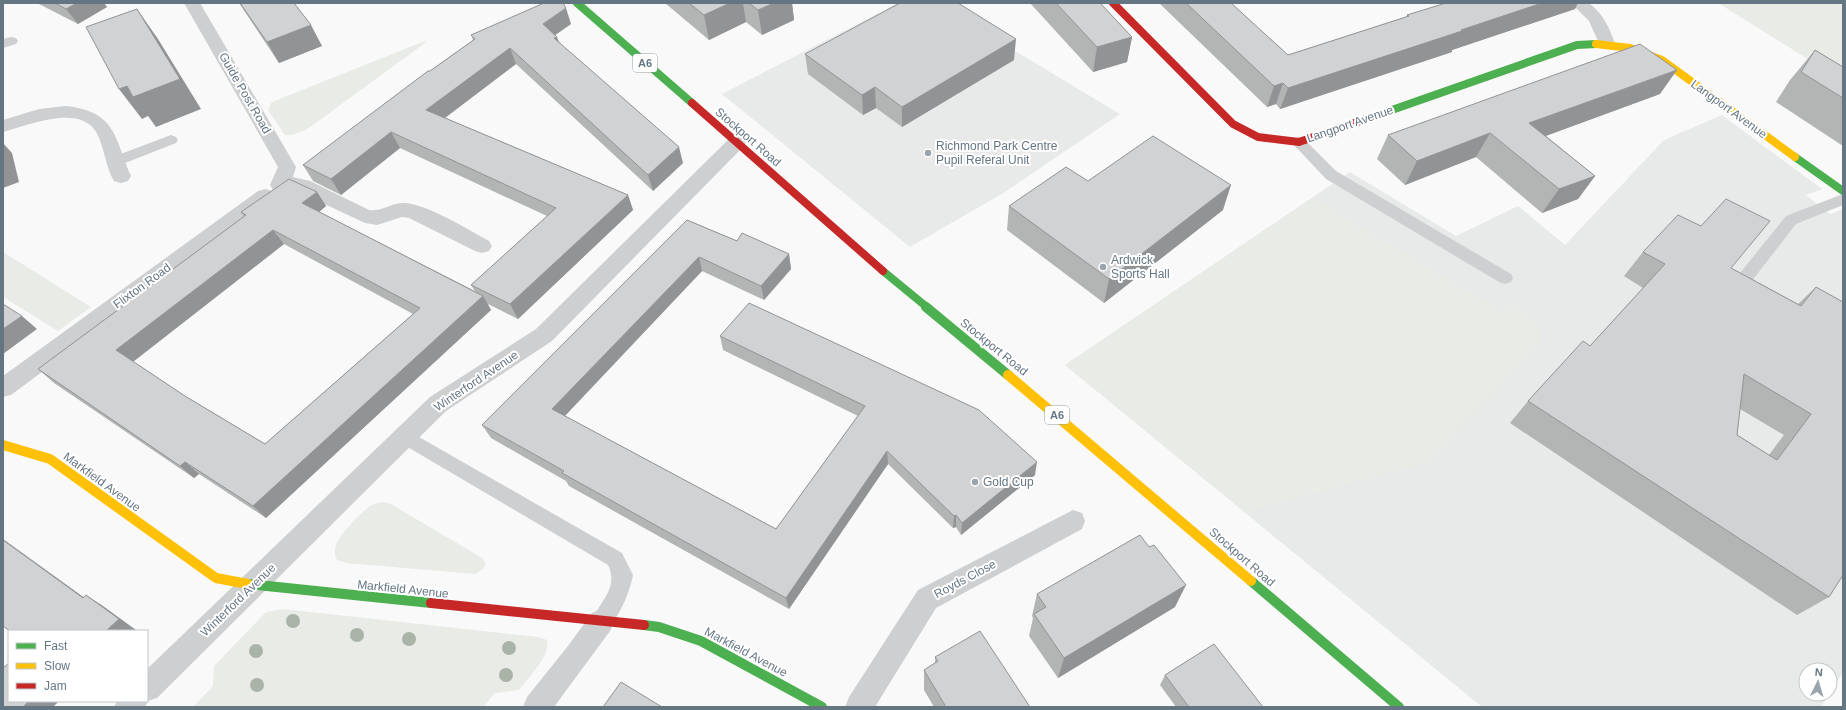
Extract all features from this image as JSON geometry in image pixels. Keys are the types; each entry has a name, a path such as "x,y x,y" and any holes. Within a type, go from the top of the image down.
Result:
{"main road":[{"name":"Stockport Road","path":"576,3 900,286 1063,420 1399,707"},
{"name":"Langport Avenue","path":"1113,3 1233,124 1258,137 1299,142 1577,45 1607,44 1634,48 1662,60 1843,191"},
{"name":"Markfield Avenue","path":"3,444 50,459 216,578 253,585 659,627 701,641 822,707"}],"street":[{"name":"Guide Post Road","path":"192,3 288,167 280,185"},
{"path":"1579,3 1587,8 1600,24 1607,44"},
{"path":"3,126 31,116 63,112 87,116 101,125 118,169"},
{"name":"Winterford Avenue","path":"148,687 438,404 544,335 736,142"},
{"path":"280,185 292,184 303,186 364,216 377,218 402,210 413,212 482,246"},
{"name":"Flixton Road","path":"3,388 280,185"},
{"name":"Royds Close","path":"859,707 927,599 1073,521"},
{"path":"537,707 578,655 601,622"}],"lane":[{"path":"118,169 171,140"},
{"path":"1299,142 1331,175 1505,278"},
{"path":"1738,287 1791,220 1843,198"},
{"path":"405,437 615,560 622,575 620,590 601,622"}],"shaded area":[{"name":"Richmond Park Centre Pupil Referal Unit","path":"898,3 935,3 1120,114 1005,192 910,247 722,94"},
{"path":"1718,3 1843,3 1843,81"},
{"path":"425,41 425,43 306,130 292,135 285,135 268,110 271,103 277,100"},
{"path":"1722,115 1822,189 1806,195 1830,214 1843,209 1843,672 1838,680 1838,662 1798,662 1798,702 1824,702 1821,707 1482,707 1065,365 1350,172 1456,236 1518,206 1565,245 1664,140"},
{"path":"1312,198 1503,312 1513,302 1526,311 1536,322 1539,328 1539,342 1535,350 1427,463 1245,512 1065,365"},
{"path":"3,252 91,307 58,331 3,297"},
{"path":"384,502 391,504 482,558 486,563 483,569 475,574 347,563 337,560 335,553 336,545 346,529 357,517 372,505"},
{"path":"283,609 538,637 547,640 547,647 542,660 519,690 495,693 483,707 193,707 213,686 214,666 266,612"}],"building":[{"path":"55,3 77,3 66,9"},
{"path":"240,3 294,3 311,25 267,42"},
{"path":"544,3 563,3 566,8 543,24 557,37 554,38 679,147 648,175 510,48 426,110 628,195 510,304 471,285 556,208 391,132 331,179 303,165 428,71 475,39 471,35"},
{"path":"689,3 730,3 704,15"},
{"path":"749,3 774,3 758,10"},
{"path":"900,3 958,3 1016,39 902,107 875,87 862,95 805,54"},
{"path":"1056,3 1100,3 1132,37 1097,47"},
{"path":"1186,3 1231,3 1288,55 1446,3 1542,3 1288,88 1283,83 1274,86"},
{"path":"137,9 180,79 133,97 127,86 119,89 86,27"},
{"path":"1640,44 1677,70 1529,123 1595,176 1559,189 1490,133 1417,161 1388,135"},
{"path":"1815,50 1843,67 1843,98 1801,72"},
{"name":"Ardwick Sports Hall","path":"1153,136 1231,185 1109,279 1009,206 1066,167 1088,181"},
{"path":"289,179 317,192 302,203 483,296 253,506 185,462 180,466 38,369 246,215 241,212","holes":["273,230 420,308 265,444 185,396 116,350"]},
{"path":"1726,199 1770,221 1731,268 1801,306 1816,287 1843,302 1843,575 1829,597 1528,401 1583,341 1590,346 1665,264 1643,252 1678,215 1701,226","holes":["1744,374 1811,414 1777,460 1737,435"]},
{"path":"687,220 737,241 742,233 789,254 761,286 699,257 552,409 776,529 865,406 720,336 749,303 979,410 1037,462 962,523 956,515 954,516 887,451 786,598 562,473 564,471 482,425"},
{"path":"3,304 22,316 3,329"},
{"path":"1140,535 1149,547 1154,545 1186,585 1064,658 1034,614 1046,607 1037,594"},
{"path":"3,540 83,598 86,595 119,619 107,630 9,630 3,626"},
{"path":"980,631 1030,707 946,707 924,670 938,661 935,657"},
{"path":"1214,644 1263,707 1189,707 1165,675"},
{"path":"8,664 8,702 28,702 23,707 3,707 3,668"},
{"path":"621,682 662,707 603,707"}],"traffic: fast":[{"path":"577,3 692,103"},
{"path":"1369,118 1577,45 1596,44"},
{"path":"1795,157 1843,191"},
{"path":"883,271 1008,375"},
{"path":"1251,581 1399,707"},
{"path":"248,584 431,603"},
{"path":"644,625 659,627 701,641 822,707"}],"traffic: slow":[{"path":"1596,44 1630,48 1662,60 1795,157"},
{"path":"1008,375 1251,581"},
{"path":"3,445 50,459 216,578 248,584"}],"traffic: jam":[{"path":"1113,3 1233,124 1258,137 1299,142 1369,118"},
{"path":"692,103 883,271"},
{"path":"431,603 644,625"}],"place":[{"name":"Richmond Park Centre Pupil Referal Unit","path":"928,153"},
{"name":"Ardwick Sports Hall","path":"1103,267"},
{"name":"Gold Cup","path":"975,482"}]}
